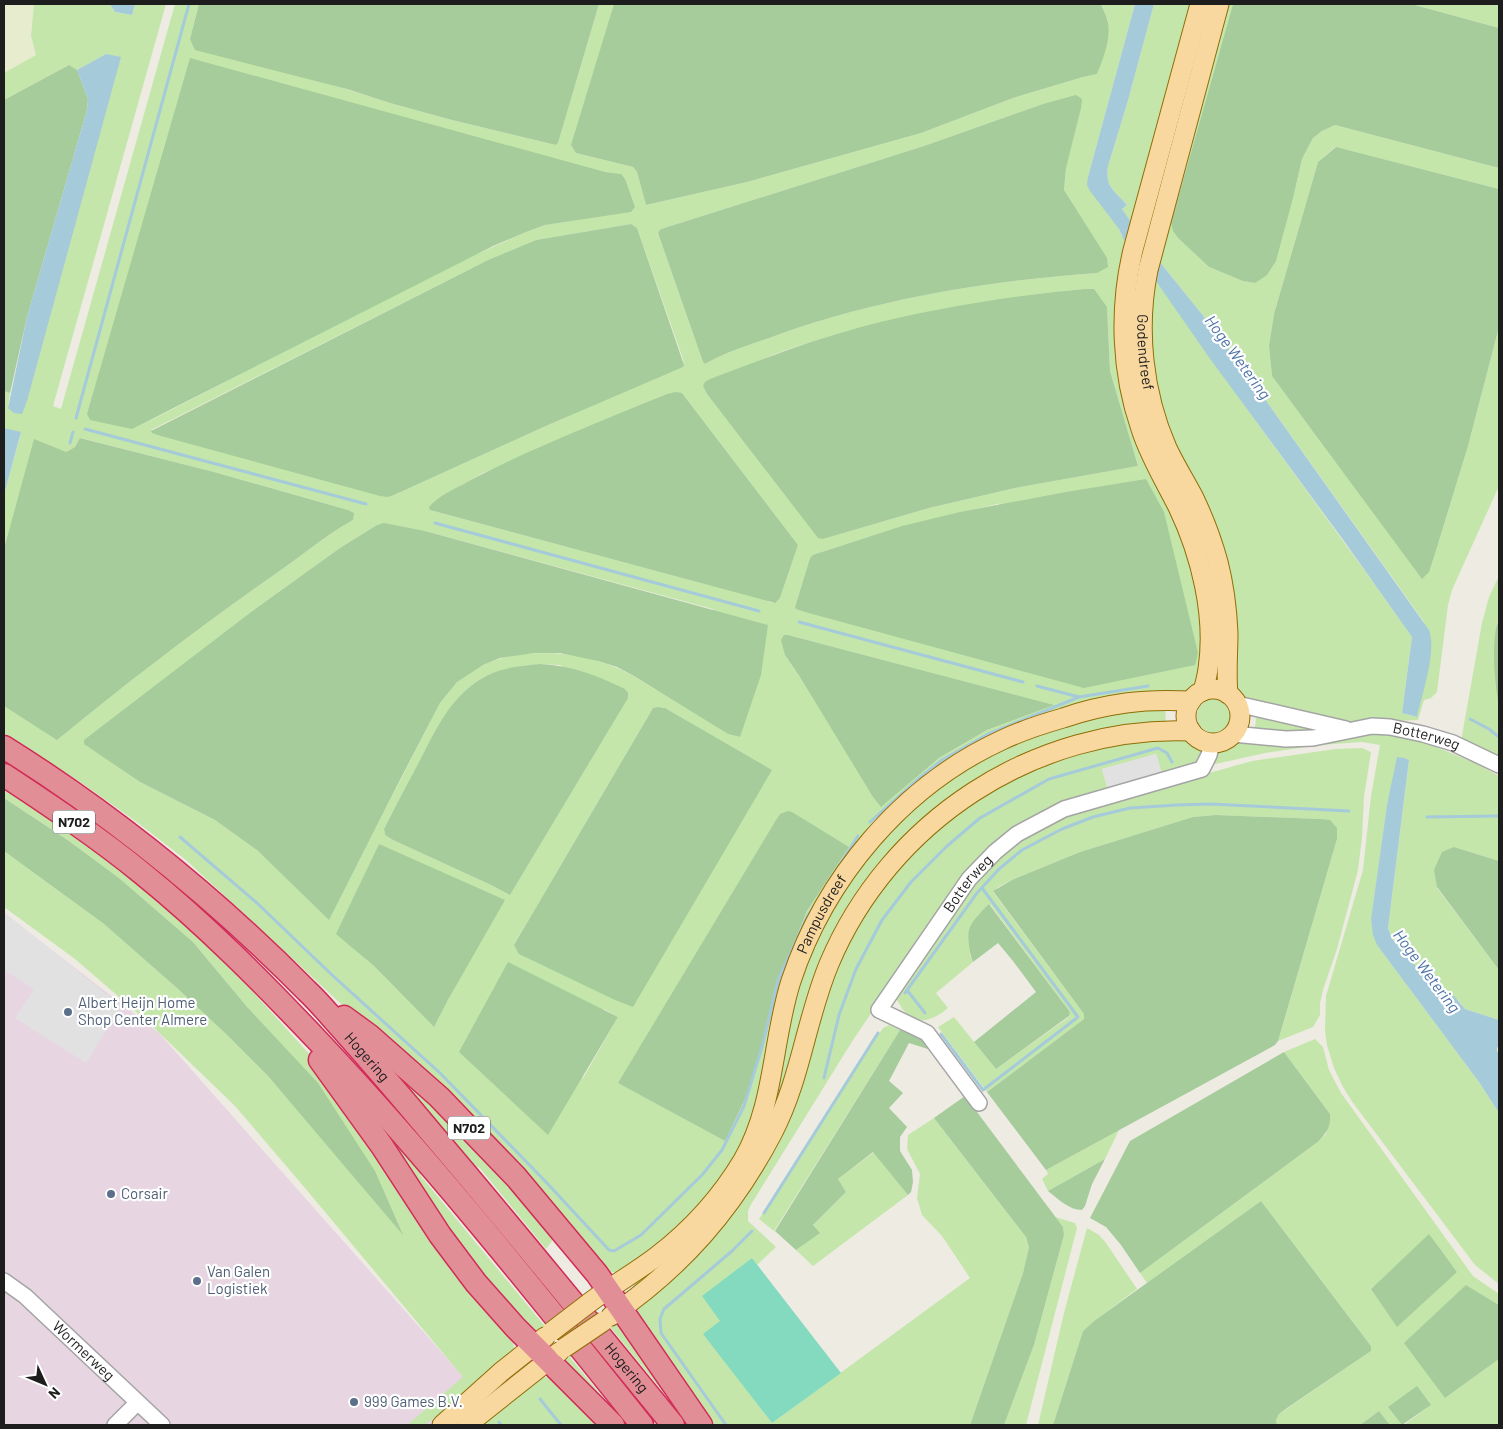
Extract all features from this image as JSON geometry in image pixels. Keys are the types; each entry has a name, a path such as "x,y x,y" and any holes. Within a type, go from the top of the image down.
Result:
{"highway":[{"name":"Hogering","path":"4,747 128,834 189,882 308,992 373,1063 467,1174 672,1425"},
{"name":"Hogering","path":"4,775 57,810 142,873 221,942 284,1006 357,1082 451,1189 642,1425"},
{"name":"N702","path":"308,992 370,1036 439,1097 516,1177 597,1274 607,1289 613,1315 702,1425"},
{"name":"N702","path":"284,1006 319,1059 382,1146 440,1235 476,1283 548,1352 613,1425"}],"main road":[{"name":"Godendreef","path":"1197,696 1208,668 1208,608 1201,569 1178,506 1149,453 1135,412 1125,354 1124,304 1133,250 1200,4"},
{"name":"Godendreef","path":"1219,4 1148,270 1142,312 1147,381 1152,404 1168,448 1203,518 1218,564 1227,615 1227,682 1233,699"},
{"path":"1212,689 1221,690 1233,699 1240,712 1240,720 1233,734 1220,742 1212,743 1196,738 1186,722 1186,711 1197,696 1212,689"},
{"name":"Pampusdreef","path":"548,1352 551,1332 607,1289 657,1256 692,1226 722,1192 744,1158 758,1132 767,1102 778,1032 785,1002 802,953 818,917 841,878 874,836 930,784 963,761 1001,740 1034,726 1083,711 1126,703 1197,696"},
{"name":"Pampusdreef","path":"548,1352 613,1315 641,1294 677,1263 720,1216 741,1188 774,1130 787,1101 820,987 842,935 876,882 905,848 940,815 966,796 994,778 1047,754 1103,738 1135,732 1166,730 1191,732"},
{"path":"442,1425 501,1372 548,1352"},
{"path":"467,1425 548,1352"}],"street":[{"name":"Botterweg","path":"1233,699 1350,730"},
{"name":"Botterweg","path":"1233,734 1286,739 1313,738 1372,726 1390,727 1423,734 1453,744 1499,765"},
{"name":"Botterweg","path":"979,1103 927,1033 879,1010 965,884 1005,843 1017,834 1064,809 1202,769 1209,756 1212,743"},
{"name":"Wormerweg","path":"4,1281 25,1296 162,1425"},
{"path":"115,1425 137,1403"}],"shaded area":[{"path":"1156,754 1163,778 1109,793 1102,769"},
{"name":"Albert Heijn Home Shop Center Almere","path":"4,912 121,1006 86,1063 15,1018 34,989 4,970"},
{"path":"4,913 159,1033 506,1425 4,1425"}],"green space":[{"path":"4,4 34,4 31,36 36,56 4,73"},
{"path":"34,4 110,4 115,12 132,15 135,4 166,4 53,406 61,409 175,4 199,4 190,39 390,103 556,145 599,4 614,4 576,153 633,167 637,172 646,205 747,182 921,133 1013,98 1097,74 1108,21 1101,4 1135,4 1088,177 1122,236 1129,242 1129,255 1180,520 1204,607 1197,688 1187,694 1079,708 928,782 819,907 762,1108 722,1179 672,1234 622,1270 605,1272 367,1028 186,860 83,784 4,733 4,706 58,739 194,633 353,520 348,510 214,472 81,438 75,447 66,452 4,549 4,495 21,433 4,428 4,391 10,393 8,408 106,54 77,70 69,65 4,100 4,73 36,55 31,36","holes":["1043,104 1066,168 1064,190 1097,273 1014,281 892,302 811,324 738,349 705,364 658,233 661,229 924,146","605,172 620,174 577,220 545,225 448,267 140,426","631,224 637,228 684,365 388,497 151,430 488,260 536,240","1084,289 1107,307 1110,371 1138,466 1015,488 929,508 823,539 819,538 707,394 703,386 788,349 890,320 954,307","682,393 798,545 780,598 772,603 430,510 448,493 483,473 642,404 667,394","1002,503 795,607 810,558 825,551 903,526","377,525 425,531 713,609 740,737 728,734 628,673 598,661 556,653 534,653 493,661 474,670 457,682 440,703 329,919 258,851 215,820 140,782 117,766 140,698 251,612 340,548","784,635 1053,705 987,730 939,758 914,778 800,677 785,655","540,664 560,665 624,704 510,895 393,840 385,835 384,829 438,726 455,702 464,692 488,675","653,708 665,708 771,770 514,945","780,814 849,847 807,911 784,967 763,1049 747,1095 725,1141 619,1083","379,844 449,998 434,1027 374,966 337,934","604,1009 618,1017 582,1080"]},
{"path":"199,4 599,4 556,145 452,120 347,89 195,50 190,39"},
{"path":"614,4 1101,4 1109,29 1106,49 1097,74 1013,98 921,133 747,182 646,205 637,172 633,167 576,153 571,145"},
{"path":"1154,4 1197,4 1136,229 1122,209 1127,205 1109,184 1107,173"},
{"path":"1222,4 1233,4 1171,223 1179,239 1209,267 1243,281 1255,283 1294,194 1302,159 1313,138 1335,125 1499,168 1499,189 1335,147 1318,162 1274,314 1269,346 1272,376 1302,416 1438,544 1468,446 1499,327 1499,486 1452,590 1448,605 1437,692 1431,698 1424,700 1418,720 1339,723 1242,698 1237,693 1178,462 1150,379 1151,272 1412,637 1402,713 1416,717 1424,622 1225,343 1155,256"},
{"path":"1233,4 1411,4 1499,28 1499,168 1335,125 1313,138 1302,159 1276,261 1267,275 1255,283 1243,281 1209,267 1179,239 1173,231 1171,223"},
{"path":"1411,4 1499,4 1499,28"},
{"path":"190,58 605,172 621,174 625,179 635,207 631,212 545,225 493,246 132,429 90,420 87,414"},
{"path":"69,65 77,70 88,99 87,110 27,317 10,393 4,391 4,100"},
{"path":"1076,95 1082,99 1081,108 1066,168 1064,190 1107,258 1108,267 1097,273 1014,281 892,302 811,324 738,349 705,364 703,362 659,236 658,232 661,229 924,146 1043,104"},
{"path":"1336,147 1499,189 1499,327 1468,446 1429,572 1422,579 1272,376 1269,346 1274,314 1318,162"},
{"path":"631,224 637,228 684,365 683,367 548,425 394,495 388,497 380,496 161,436 151,431 488,260 536,240"},
{"path":"1094,289 1107,307 1110,371 1138,466 1015,488 929,508 823,539 818,538 707,394 703,386 710,379 747,365 861,327 916,314 972,304"},
{"path":"676,392 682,393 798,545 780,598 775,603 430,510 429,507 442,496 510,461 642,404"},
{"path":"80,438 214,472 354,513 353,520 194,633 57,740 4,706 4,549 34,439 66,452 75,447"},
{"path":"1146,479 1164,512 1198,653 1195,665 1084,688 805,612 795,607 810,558 813,555 902,526 960,512"},
{"path":"384,523 425,531 768,625 761,675 740,737 728,734 634,676 617,667 598,661 560,653 535,653 500,658 483,665 457,682 440,703 329,920 258,851 215,820 140,782 84,744 84,740 251,612 340,548 377,525"},
{"path":"1499,576 1499,619 1494,652 1499,707 1499,758 1461,741 1482,623 1489,597"},
{"path":"1499,619 1499,707 1494,650 1496,628"},
{"path":"784,635 1054,705 987,730 939,758 881,807 785,655 781,640"},
{"path":"540,664 574,669 594,675 625,689 628,693 628,698 510,895 393,840 385,835 384,829 438,725 454,702 475,683 494,672"},
{"path":"1214,699 1221,700 1226,704 1230,709 1230,723 1226,728 1221,732 1214,733 1207,732 1202,728 1198,723 1197,716 1198,709 1202,704 1207,700"},
{"path":"1165,703 1166,727 1113,733 1061,746 1012,766 966,793 924,825 887,863 855,906 824,966 798,1060 786,1094 754,1158 736,1188 715,1216 666,1268 638,1291 630,1279 655,1262 699,1224 719,1203 736,1180 750,1156 762,1129 771,1100 784,1022 799,971 817,929 840,889 867,852 898,818 932,788 969,762 1009,741 1052,724 1080,716 1122,708"},
{"path":"653,708 665,708 772,770 633,1007 519,954 514,945"},
{"path":"1257,712 1313,727 1314,731 1254,734"},
{"path":"1386,733 1407,735 1475,763 1499,776 1499,861 1454,847 1437,888 1499,970 1499,1020 1465,1009 1458,1000 1435,989 1392,939 1388,928 1409,761 1404,758 1387,805 1371,919 1377,945 1479,1082 1499,1113 1499,1284 1475,1265 1353,1103 1334,1068 1327,1045 1325,1031 1326,996 1363,870 1371,796 1380,745 1362,742 1320,745 1265,753 1211,765 1220,750 1235,741"},
{"path":"1188,737 1200,750 1202,760 1163,778 1156,754 1102,769 1109,793 1003,843 895,978 853,1040 750,1206 748,1221 776,1247 757,1265 752,1258 721,1321 704,1334 772,1423 970,1278 942,1236 922,1215 917,1198 920,1174 907,1149 908,1135 934,1118 1026,1237 1029,1247 1023,1273 970,1425 710,1425 637,1312 637,1307 739,1196 836,957 908,850 994,783 1080,754 1105,748 1121,738"},
{"path":"1362,748 1371,752 1364,797 1358,870 1337,949 1323,990 1320,1015 1313,1027 1278,1041 1337,839 1320,819 1216,815 1193,817 1080,852 998,887 993,892 1084,1014 1084,1019 987,1092 938,1027 954,1017 996,1069 1069,1017 1070,1012 990,904 978,915 970,955 973,962 936,993 948,1008 927,1020 916,1019 910,1017 905,1012 893,996 980,876 999,856 1020,840 1070,813 1252,761 1335,749"},
{"path":"4,785 76,832 198,936 253,992 312,1057 513,1338 514,1350 444,1414 442,1412 425,1425 407,1425 463,1377 235,1106 148,1022 75,959 4,907 4,851 104,924 225,1033 268,1076 402,1232 248,1008 193,942 119,878 69,841 4,798"},
{"path":"4,798 69,841 119,878 193,942 248,1008 318,1083 375,1171 403,1235 268,1076 225,1033 104,924 4,851"},
{"path":"788,811 849,847 807,911 784,967 763,1049 747,1095 725,1141 618,1083 776,820 780,814"},
{"path":"1216,815 1330,820 1337,828 1337,839 1278,1041 1275,1045 1046,1170 987,1092 1084,1019 1084,1014 993,891 1012,880 1080,852 1193,817"},
{"path":"379,844 505,900 434,1027 374,966 336,934"},
{"path":"1454,847 1499,861 1499,970 1437,887 1434,870 1442,852"},
{"path":"989,904 1070,1012 1069,1016 996,1069 974,1042 1036,992 998,943 973,962 969,946 969,930 975,919"},
{"path":"508,962 618,1017 548,1135 459,1052"},
{"path":"889,1025 900,1030 774,1231 759,1219 883,1028"},
{"path":"900,1030 911,1034 919,1034 931,1050 909,1043 889,1081 903,1093 889,1108 907,1127 900,1137 900,1151 912,1170 913,1182 911,1192 908,1195 873,1152 838,1179 846,1192 813,1225 820,1233 796,1250 775,1231"},
{"path":"367,1039 555,1230 552,1241 546,1249 479,1167 477,1168 471,1163"},
{"path":"1315,1039 1323,1047 1329,1070 1341,1093 1473,1276 1499,1294 1499,1305 1466,1285 1445,1398 1499,1359 1499,1425 1404,1425 1431,1405 1388,1407 1402,1425 1390,1425 1379,1411 1360,1425 1277,1425 1276,1420 1279,1414 1371,1351 1371,1346 1261,1201 1147,1283 1140,1273 1326,1134 1330,1114 1284,1052","holes":["1429,1235 1457,1272 1371,1289"]},
{"path":"1284,1052 1330,1114 1330,1122 1326,1132 1319,1141 1140,1273 1106,1227 1090,1218 1130,1141"},
{"path":"321,1054 416,1163 421,1173 420,1175 548,1330 534,1341 499,1300"},
{"path":"965,1096 1063,1227 1064,1235 1034,1345 1004,1425 970,1425 1023,1273 1029,1247 1026,1237 934,1118"},
{"path":"1119,1130 1105,1159 1048,1191 1042,1179 1048,1174 1046,1170"},
{"path":"874,1152 908,1195 813,1266 796,1250 819,1233 813,1225 846,1192 838,1179"},
{"path":"1105,1159 1092,1184 1082,1210 1068,1206 1048,1191"},
{"path":"1261,1201 1371,1346 1371,1351 1279,1414 1276,1420 1277,1425 1053,1425 1083,1331 1094,1321"},
{"path":"1055,1217 1075,1223 1077,1228 1026,1425 1004,1425 1034,1345 1064,1235 1063,1227"},
{"path":"1087,1228 1099,1235 1106,1243 1137,1289 1083,1331 1053,1425 1038,1425 1064,1313"},
{"path":"1429,1234 1457,1272 1397,1327 1371,1289"},
{"path":"752,1258 841,1373 772,1423 703,1334 720,1321 702,1296"},
{"path":"1466,1285 1499,1305 1499,1359 1445,1398 1404,1343"},
{"path":"617,1322 690,1425 610,1327"},
{"path":"568,1355 626,1425 618,1425 556,1364"},
{"path":"549,1377 608,1425 479,1425 538,1379"},
{"path":"1417,1386 1431,1405 1402,1425 1388,1407"},
{"path":"1379,1411 1390,1425 1360,1425"}],"water":[{"path":"110,4 135,4 132,15 115,12"},
{"path":"1135,4 1154,4 1108,166 1109,184 1127,205 1122,209 1155,256 1225,343 1429,630 1431,639 1430,661 1417,717 1402,713 1412,637 1208,356 1129,242 1124,240 1119,229 1087,185"},
{"path":"106,54 121,57 27,401 22,414 14,413 8,408 27,317 87,110 88,99 77,70"},
{"path":"4,428 21,432 4,495"},
{"path":"1397,757 1409,760 1388,928 1392,939 1435,988 1454,996 1465,1009 1499,1020 1499,1045 1497,1051 1499,1054 1499,1113 1479,1082 1377,945 1373,935 1371,919 1387,805"}],"waterway":[{"path":"76,418 189,4"},
{"path":"85,429 366,504"},
{"path":"70,443 73,432"},
{"path":"435,523 759,611"},
{"path":"799,622 1023,682"},
{"path":"1037,686 1079,697"},
{"path":"870,822 942,760 988,734 1079,697 1148,686"},
{"path":"1470,719 1489,729 1499,737"},
{"path":"824,1078 839,1015 856,969 882,920 911,882 947,846 980,818 1049,779 1158,748 1167,753 1172,762"},
{"path":"905,993 977,893 999,869 1022,850 1062,829 1093,817 1130,808 1177,805 1210,804 1349,811"},
{"path":"1427,817 1499,816"},
{"path":"819,897 858,836"},
{"path":"180,837 257,903 331,974 440,1073 609,1250 614,1251 641,1235 702,1175 722,1150 744,1106 762,1047 778,980 807,917 815,904"},
{"path":"941,1034 983,1090 1078,1017 982,888"},
{"path":"907,990 925,1013"},
{"path":"764,1213 878,1033"},
{"path":"726,1425 661,1333 660,1319 664,1309 732,1251 752,1231"},
{"path":"540,1399 561,1425"}],"place":[{"name":"Albert Heijn Home Shop Center Almere","path":"68,1012"},
{"name":"Corsair","path":"111,1194"},
{"name":"Van Galen Logistiek","path":"197,1281"},
{"name":"999 Games B.V.","path":"354,1402"}],"water label":[{"name":"Hoge Wetering","path":"1238,357"},
{"name":"Hoge Wetering","path":"1427,971"}]}
